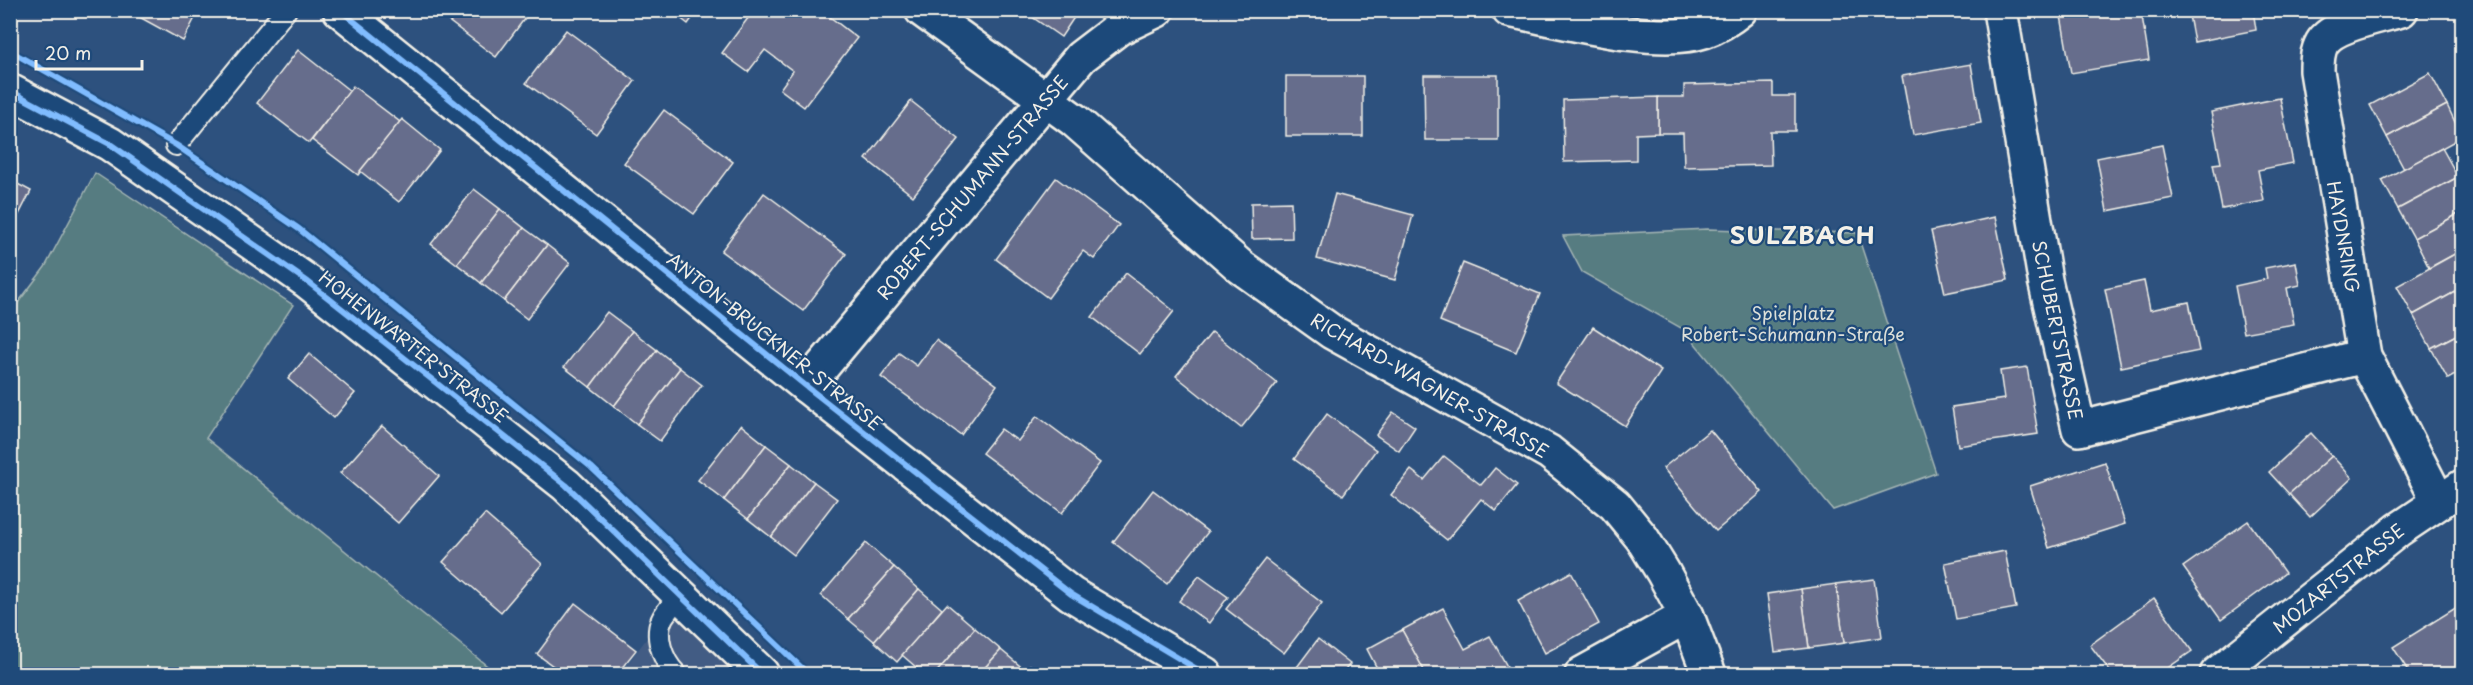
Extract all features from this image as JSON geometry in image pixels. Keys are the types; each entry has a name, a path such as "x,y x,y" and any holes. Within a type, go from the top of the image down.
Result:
{"street":[{"name":"ANTON-BRUCKNER-STRASSE","path":"340,10 806,386 1071,594 1205,675"},
{"name":"RICHARD-WAGNER-STRASSE","path":"922,10 1046,98 1233,260 1332,332 1549,452 1615,505 1642,538 1688,616 1709,675"},
{"name":"ROBERT-SCHUMANN-STRASSE","path":"806,386 1081,57 1119,28 1157,10"},
{"path":"1509,10 1633,33 1670,36 1702,32 1726,22 1740,10"},
{"name":"SCHUBERTSTRASSE","path":"2000,10 2045,280 2079,429 2364,356"},
{"name":"HAYDNRING","path":"2401,10 2339,30 2323,41 2317,54 2321,107 2364,356 2451,494"},
{"name":"HOHENWARTER STRASSE","path":"10,91 110,144 308,282 566,485 762,675"},
{"name":"MOZARTSTRASSE","path":"2217,675 2398,530 2451,494"},
{"path":"1582,675 1688,616"}],"lane":[{"path":"176,145 286,10"},
{"path":"676,675 661,651 660,632 662,619 680,594"}],"shaded area":[{"path":"680,594 762,674 620,674"}],"green space":[{"path":"95,173 293,305 206,438 497,674 11,674 11,312 45,267"},
{"name":"Spielplatz Robert-Schumann-Straße","path":"1707,229 1857,233 1936,473 1833,510 1683,329 1582,272 1563,236"}],"building":[{"path":"134,10 199,10 183,41 132,13"},
{"path":"434,10 531,10 496,57"},
{"path":"670,10 698,10 688,24"},
{"path":"754,10 821,10 857,38 804,107 780,89 793,71 765,50 748,72 722,53"},
{"path":"1022,10 1079,10 1061,37"},
{"path":"2060,10 2141,10 2149,60 2071,73"},
{"path":"2188,10 2253,10 2256,30 2194,42"},
{"path":"566,30 635,81 596,134 526,83"},
{"path":"298,50 350,91 309,143 257,103"},
{"path":"1971,64 1981,123 1913,135 1902,76"},
{"path":"2430,73 2447,105 2387,137 2370,105"},
{"path":"1424,75 1498,75 1498,140 1425,140"},
{"path":"1286,76 1363,76 1363,136 1286,136"},
{"path":"1773,83 1773,96 1795,96 1795,131 1770,131 1771,165 1684,167 1683,133 1658,133 1658,97 1684,97 1684,85"},
{"path":"353,86 400,122 358,175 312,140"},
{"path":"1658,97 1658,133 1636,134 1636,160 1564,162 1563,100"},
{"path":"2280,98 2293,163 2258,170 2264,201 2222,209 2213,164 2221,163 2211,112"},
{"path":"911,101 959,139 913,196 866,159"},
{"path":"2447,105 2462,137 2404,169 2387,137"},
{"path":"664,110 733,162 694,214 624,163"},
{"path":"402,119 440,150 399,202 360,171"},
{"path":"2162,145 2173,198 2107,211 2097,158"},
{"path":"2442,148 2458,177 2398,209 2382,180"},
{"path":"2458,177 2462,186 2462,212 2414,238 2398,209"},
{"path":"1056,178 1119,225 1094,259 1083,251 1048,298 996,259"},
{"path":"10,180 31,191 10,232"},
{"path":"474,189 500,209 457,264 431,244"},
{"path":"764,193 846,254 803,311 721,251"},
{"path":"1335,194 1413,215 1395,280 1317,259"},
{"path":"1291,202 1292,238 1252,239 1251,203"},
{"path":"500,209 524,228 481,283 457,264"},
{"path":"2462,212 2462,250 2429,268 2414,238"},
{"path":"1995,217 2008,280 1945,293 1931,231"},
{"path":"524,228 547,245 504,301 481,283"},
{"path":"547,245 570,263 527,319 504,301"},
{"path":"2462,250 2462,288 2413,315 2397,286"},
{"path":"2296,262 2300,285 2287,288 2294,324 2244,333 2235,286 2267,279 2265,268"},
{"path":"1463,263 1540,294 1516,352 1440,321"},
{"path":"1126,273 1174,311 1140,354 1092,317"},
{"path":"2144,281 2150,310 2189,302 2199,351 2121,367 2105,289"},
{"path":"2462,288 2462,332 2431,348 2413,315"},
{"path":"607,312 632,331 590,387 564,367"},
{"path":"1593,327 1661,371 1625,426 1556,383"},
{"path":"632,331 657,350 614,406 590,387"},
{"path":"1212,332 1277,383 1241,428 1176,376"},
{"path":"2462,332 2462,371 2448,379 2431,348"},
{"path":"936,340 997,385 961,435 881,377 899,353 917,366"},
{"path":"657,350 680,368 637,424 614,406"},
{"path":"309,354 355,393 334,418 288,379"},
{"path":"2027,367 2038,434 1958,446 1952,407 2004,399 2000,371"},
{"path":"680,368 702,385 660,441 637,424"},
{"path":"1393,412 1415,427 1399,451 1376,435"},
{"path":"1327,414 1376,450 1343,495 1294,459"},
{"path":"1037,416 1100,463 1062,513 982,453 1001,429 1018,441"},
{"path":"741,425 766,445 724,500 698,480"},
{"path":"382,426 439,476 398,523 340,473"},
{"path":"1710,430 1762,492 1716,531 1663,468"},
{"path":"2311,433 2332,456 2289,494 2269,472"},
{"path":"766,445 791,464 748,519 724,500"},
{"path":"1444,456 1481,485 1495,468 1517,485 1496,511 1481,499 1447,540 1391,495 1411,470 1424,480"},
{"path":"2332,456 2352,478 2310,517 2289,494"},
{"path":"2105,462 2125,524 2049,548 2030,486"},
{"path":"791,464 814,482 771,537 748,519"},
{"path":"814,482 837,499 794,555 771,537"},
{"path":"1153,490 1208,532 1167,584 1113,542"},
{"path":"485,514 542,564 501,612 443,562"},
{"path":"2248,521 2285,573 2221,620 2183,567"},
{"path":"866,543 894,567 848,619 821,595"},
{"path":"2005,551 2016,608 1956,619 1945,563"},
{"path":"1265,559 1322,603 1284,653 1226,609"},
{"path":"894,567 919,589 874,641 848,619"},
{"path":"1571,572 1599,624 1545,653 1518,601"},
{"path":"1199,576 1228,597 1209,623 1179,601"},
{"path":"1874,579 1882,637 1844,643 1836,584"},
{"path":"1836,584 1844,643 1809,648 1801,589"},
{"path":"919,589 942,609 897,662 874,641"},
{"path":"1801,589 1809,648 1775,652 1767,594"},
{"path":"2154,598 2192,651 2159,674 2112,674 2090,645"},
{"path":"575,603 636,650 617,674 564,674 537,654"},
{"path":"947,604 975,628 935,674 924,674 902,655"},
{"path":"2457,607 2462,617 2462,674 2410,674 2393,647"},
{"path":"1443,608 1465,649 1490,636 1509,670 1502,674 1426,674 1402,630"},
{"path":"975,628 1001,650 979,674 935,674"},
{"path":"1402,630 1426,674 1380,674 1367,649"},
{"path":"1318,639 1350,664 1342,674 1307,674 1297,667"},
{"path":"1001,650 1025,670 1021,674 979,674"},
{"path":"1030,665 1042,674 1021,674"}],"cycle path":[{"path":"340,10 806,386 1071,594 1205,674"},
{"path":"10,51 176,145 299,229 591,467 808,674"},
{"path":"10,91 110,144 308,282 566,485 762,674"}],"district":[{"name":"SULZBACH","path":"1803,234"}]}
